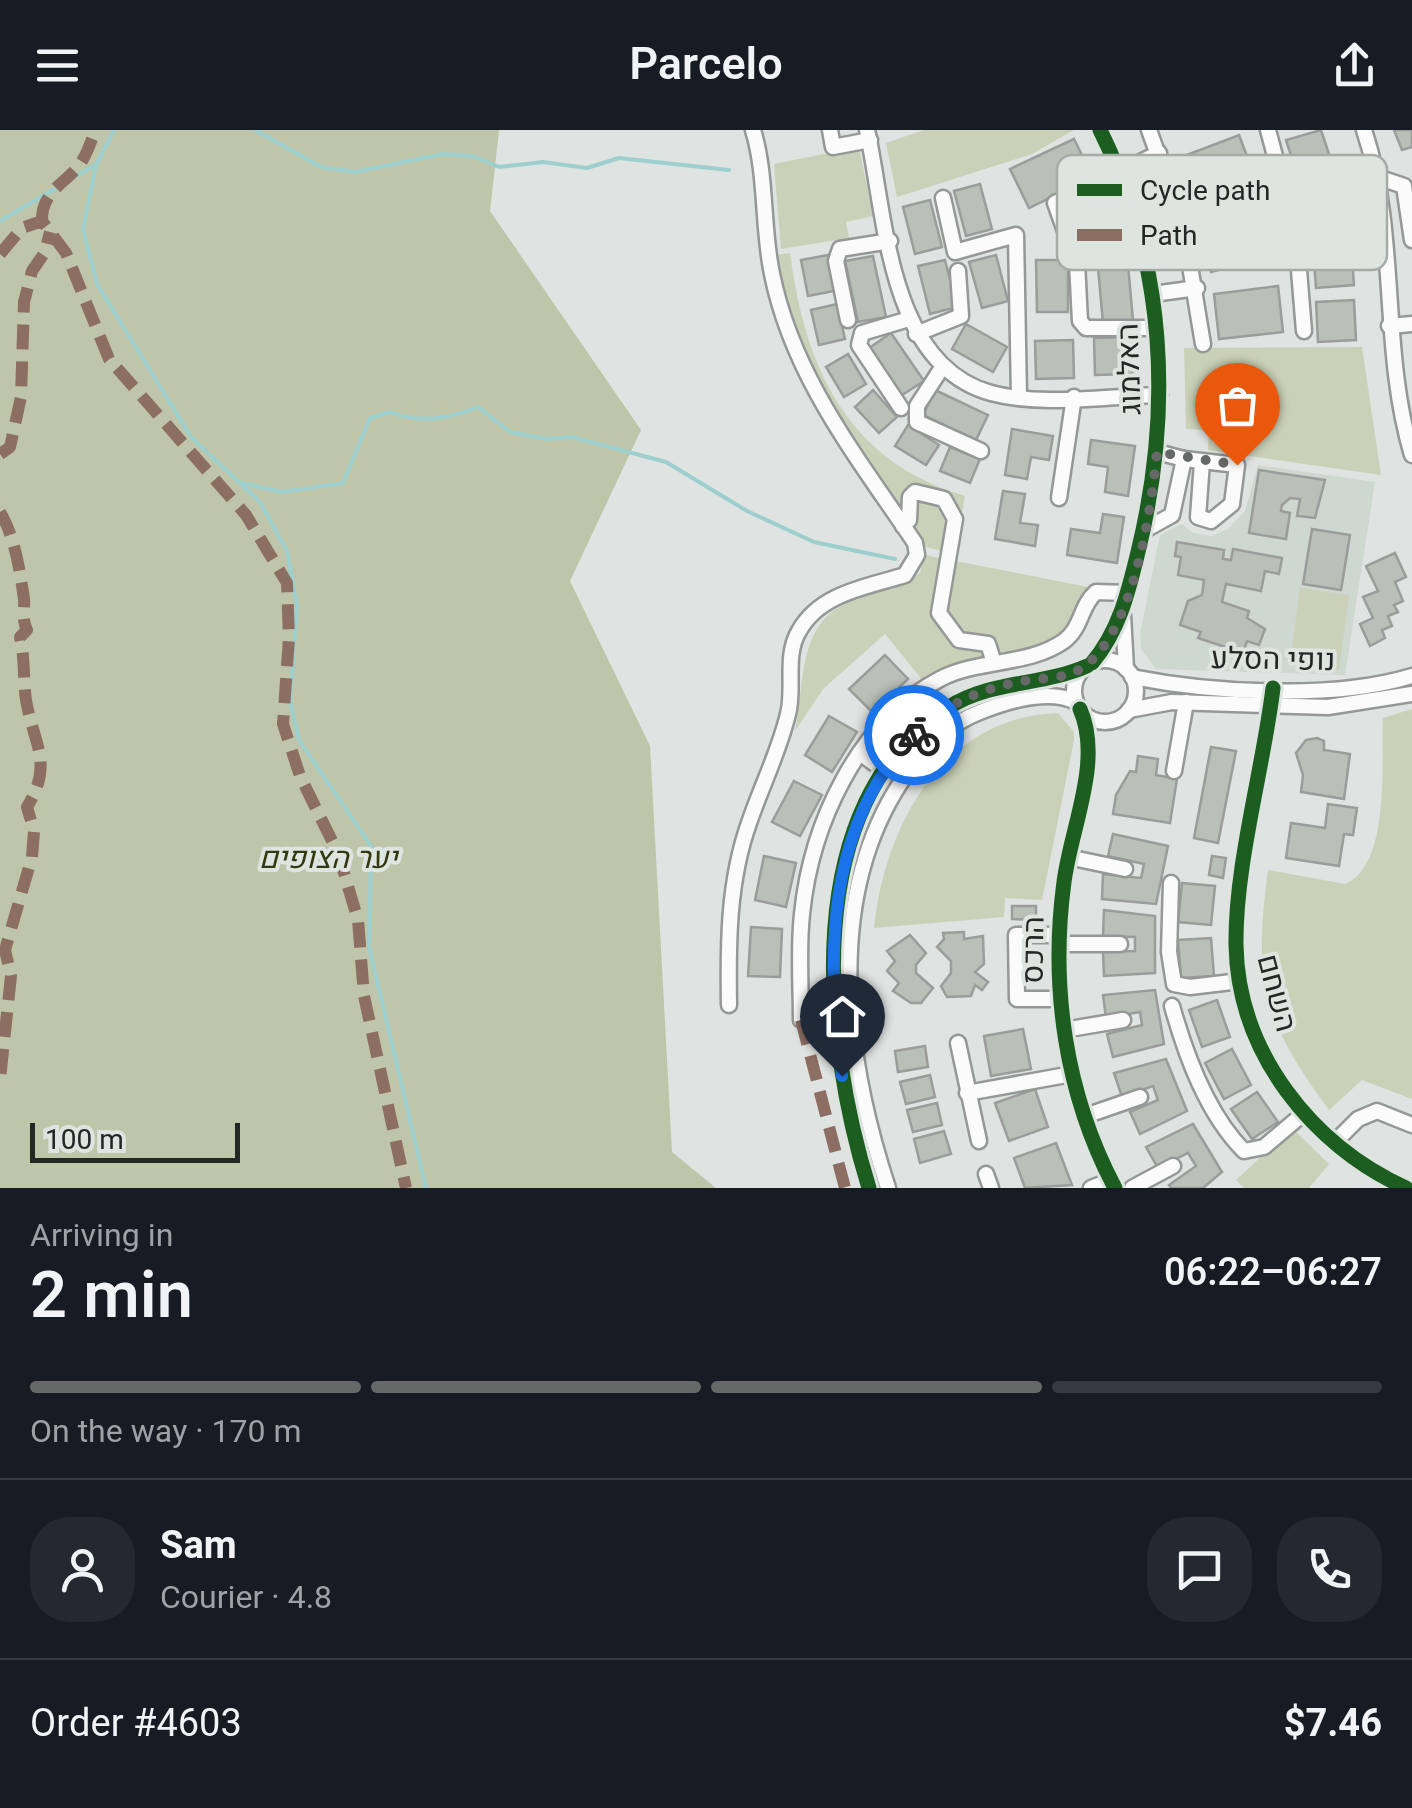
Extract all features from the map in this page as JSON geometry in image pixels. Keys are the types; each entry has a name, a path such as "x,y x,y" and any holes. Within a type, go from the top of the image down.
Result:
{"street":[{"path":"729,1006 728,941 738,862 788,717 792,649 798,631 826,603 844,593 905,576 913,568 915,544 819,400 792,344 772,275 752,130"},
{"path":"830,130 833,148 868,135 909,318 916,334 943,366 975,388 1019,397 1160,395"},
{"name":"האלמוג","path":"1100,130 1112,155"},
{"path":"1150,130 1159,153 1154,155"},
{"path":"1268,130 1275,155"},
{"path":"1364,130 1370,155"},
{"path":"1387,181 1404,186 1412,241 1387,257"},
{"path":"943,198 955,252 1016,235 1019,397"},
{"path":"848,320 836,261 840,250 890,241"},
{"path":"1077,270 1080,321 1086,328 1157,328"},
{"name":"האלמוג","path":"1089,665 1123,610 1144,530 1157,452 1157,328 1148,270"},
{"path":"1193,270 1203,344"},
{"path":"1299,270 1304,331"},
{"path":"1387,270 1389,326 1412,455"},
{"path":"916,334 960,316 958,271"},
{"path":"1153,294 1197,288"},
{"path":"901,408 859,345 862,334 909,318"},
{"path":"1389,326 1412,324"},
{"path":"943,366 917,406 917,422 981,451"},
{"path":"1059,498 1074,396"},
{"path":"1157,452 1202,462"},
{"path":"1144,530 1172,515 1184,459"},
{"path":"903,526 909,520 910,497 915,492 944,499 949,506 955,519 939,613 959,640 988,644 994,663"},
{"path":"801,1020 800,936 808,874 828,812 860,753 879,728 918,693 943,678 1049,650 1063,642 1074,634 1086,600 1096,592 1128,593"},
{"name":"האלמוג","path":"1123,610 1129,673"},
{"path":"869,1188 842,1076 832,952 838,896 848,853 886,772 921,729 956,703 1005,685 1059,677 1110,660 1129,673 1136,694 1124,714 1093,719 1060,696 992,708 954,726 908,772 871,842 853,916 850,991 861,1084 888,1188"},
{"path":"1078,706 1076,678 1089,665"},
{"name":"נופי הסלע","path":"1129,673 1273,688 1348,688 1412,676"},
{"name":"השחם","path":"1273,688 1237,925 1240,981 1261,1048 1303,1114 1366,1168 1406,1188"},
{"name":"נופי הסלע","path":"1124,714 1145,704 1350,705 1412,694"},
{"path":"1174,772 1186,702"},
{"name":"הרכס","path":"1078,706 1091,744 1068,857 1059,939 1060,999 1072,1074 1084,1116 1113,1184"},
{"name":"הרכס","path":"1088,762 1124,714"},
{"path":"860,753 886,772"},
{"path":"1068,857 1126,869"},
{"path":"1171,883 1169,952 1174,984 1190,988 1240,981"},
{"path":"1060,999 1017,999 1016,935 1120,944"},
{"path":"1172,1006 1196,1073 1244,1151 1264,1147 1303,1114"},
{"path":"1064,1030 1123,1020"},
{"path":"958,1042 979,1140"},
{"path":"967,1093 1072,1074"},
{"path":"1084,1116 1140,1097"},
{"path":"1334,1143 1358,1119 1377,1112 1412,1125"},
{"path":"1132,1188 1172,1166"},
{"path":"1091,1188 1113,1184"}],"shaded area":[{"path":"1258,465 1375,482 1345,675 1156,669 1141,649 1140,634 1160,535 1182,524 1193,533 1211,536 1228,529 1245,511"}],"green space":[{"name":"יער הצופים","path":"0,130 499,130 490,211 641,430 570,581 650,746 672,1152 716,1188 0,1188"},
{"path":"924,130 1074,130 1032,154 897,197 886,143"},
{"path":"859,147 873,216 846,222 849,238 781,249 774,164"},
{"path":"790,253 807,335 839,404 862,434 890,459 924,480 965,496 954,555 923,546 834,408 799,335 786,296 776,255"},
{"path":"1362,347 1381,475 1208,450 1209,430 1186,429 1184,348"},
{"path":"925,555 1088,587 1067,631 1055,641 1039,649 958,667 924,682 885,634 823,689 795,731 806,657 820,625 831,612 848,603 920,573"},
{"path":"1300,588 1349,595 1339,670 1290,664"},
{"path":"1412,709 1412,1099 1362,1080 1329,1110 1290,1050 1268,998 1262,942 1268,870 1345,884 1360,873 1377,834 1383,718"},
{"path":"1058,713 1074,732 1074,740 1042,900 1005,898 1004,917 874,928 891,851 927,783 952,755 982,734 1018,719"},
{"path":"1292,1128 1329,1164 1309,1188 1244,1188 1236,1180"}],"building":[{"path":"1321,130 1329,155 1291,155 1286,140"},
{"path":"1394,130 1412,130 1412,147 1402,150"},
{"path":"1239,135 1247,155 1186,155"},
{"path":"1074,139 1082,155 1057,155 1057,194 1029,208 1010,169"},
{"path":"980,184 992,229 966,236 954,191"},
{"path":"930,200 942,247 915,254 903,207"},
{"path":"828,255 834,291 808,296 801,260"},
{"path":"996,255 1008,301 982,308 969,262"},
{"path":"873,256 886,317 858,322 845,261"},
{"path":"945,260 957,307 930,314 918,266"},
{"path":"1036,260 1057,260 1057,270 1068,270 1068,312 1037,312"},
{"path":"1098,270 1128,270 1133,320 1103,323"},
{"path":"1315,270 1353,270 1354,285 1316,288"},
{"path":"1278,286 1283,332 1219,339 1214,294"},
{"path":"1354,300 1356,340 1318,342 1316,302"},
{"path":"837,304 845,339 819,345 811,310"},
{"path":"966,324 1007,347 993,372 952,349"},
{"path":"891,333 924,381 902,395 869,348"},
{"path":"1132,337 1133,374 1095,375 1094,338"},
{"path":"1073,340 1074,378 1036,379 1035,341"},
{"path":"848,354 866,384 844,397 826,367"},
{"path":"873,390 897,417 879,433 855,407"},
{"path":"935,390 988,415 976,440 923,415"},
{"path":"908,425 939,445 926,465 895,446"},
{"path":"1012,429 1053,436 1049,460 1031,457 1027,479 1005,475"},
{"path":"1091,440 1135,446 1128,496 1105,492 1108,467 1088,464"},
{"path":"950,447 980,459 970,483 940,471"},
{"path":"1259,470 1325,480 1315,518 1297,516 1300,499 1290,498 1282,505 1281,511 1290,513 1286,539 1249,533"},
{"path":"1003,491 1025,494 1020,523 1038,525 1035,546 995,539"},
{"path":"1103,514 1124,517 1117,563 1067,555 1071,529 1100,533"},
{"path":"1312,529 1350,535 1341,590 1303,584"},
{"path":"1177,542 1224,550 1223,559 1231,560 1233,549 1282,558 1279,574 1265,571 1261,591 1226,584 1222,602 1249,611 1247,618 1265,629 1259,645 1247,641 1243,653 1198,638 1201,632 1180,625 1188,601 1202,595 1204,580 1178,575 1181,557 1175,556"},
{"path":"1395,553 1406,577 1395,582 1403,601 1394,605 1398,612 1388,616 1392,626 1382,630 1385,638 1370,646 1360,624 1373,618 1363,597 1378,591 1366,566"},
{"path":"885,655 908,679 873,713 849,689"},
{"path":"829,716 857,732 832,772 805,755"},
{"path":"1306,740 1324,741 1324,750 1350,754 1344,799 1301,792 1303,775 1296,753"},
{"path":"1211,747 1236,751 1218,843 1194,838"},
{"path":"1138,756 1158,759 1156,775 1177,779 1170,823 1113,814 1116,795 1130,771 1136,772"},
{"path":"794,781 822,795 800,836 772,822"},
{"path":"1328,804 1357,808 1353,835 1344,834 1339,866 1286,858 1291,823 1325,828"},
{"path":"1113,834 1168,846 1156,904 1102,899 1103,874 1141,878 1144,864 1108,856"},
{"path":"764,856 796,863 786,907 755,900"},
{"path":"1212,856 1226,858 1223,878 1209,875"},
{"path":"1182,883 1215,886 1211,925 1178,922"},
{"path":"1012,906 1036,906 1036,920 1012,919"},
{"path":"1104,910 1155,916 1155,973 1104,976 1103,952 1135,951 1135,937 1103,936"},
{"path":"751,927 782,929 780,977 748,976"},
{"path":"964,932 964,939 983,936 984,964 975,972 988,982 982,990 975,985 971,996 947,997 941,986 951,973 951,961 937,947 944,939 943,933"},
{"path":"910,935 926,953 916,965 916,973 933,988 921,1003 911,1003 893,991 899,983 887,971 895,961 887,951"},
{"path":"1211,938 1214,976 1181,978 1178,940"},
{"path":"1155,990 1164,1044 1113,1057 1107,1034 1142,1025 1140,1012 1106,1018 1103,995"},
{"path":"1217,1000 1230,1037 1202,1047 1189,1010"},
{"path":"1023,1029 1031,1069 991,1076 984,1036"},
{"path":"925,1046 928,1067 898,1072 895,1051"},
{"path":"1232,1049 1251,1085 1224,1099 1205,1063"},
{"path":"1166,1059 1187,1111 1140,1134 1130,1112 1158,1100 1153,1086 1122,1097 1114,1073"},
{"path":"930,1075 935,1097 906,1104 900,1082"},
{"path":"1035,1089 1048,1127 1009,1141 995,1103"},
{"path":"1257,1092 1278,1122 1252,1139 1231,1109"},
{"path":"937,1103 942,1125 913,1132 907,1110"},
{"path":"1193,1124 1222,1172 1203,1188 1171,1188 1169,1185 1196,1166 1188,1153 1158,1168 1146,1147"},
{"path":"944,1131 951,1154 920,1163 914,1139"},
{"path":"1056,1143 1072,1185 1025,1188 1014,1158"}],"waterway":[{"path":"114,130 96,165 83,229 97,284 191,437 260,502 287,551 297,606 290,701 299,740 371,846 369,947 426,1188"},
{"path":"255,130 321,167 355,172 443,154 473,156 499,167 543,162 587,168 619,158 729,170"},
{"path":"0,221 95,165"},
{"path":"241,483 282,492 343,483 370,418 390,412 434,418 478,407 510,432 547,439 572,437 666,462 747,511 814,542 895,559"}],"marked path":[{"path":"42,221 46,202 82,161 96,130"},
{"path":"0,254 22,228 42,221 66,253 109,359 246,515 287,583 289,638 283,724 300,776 338,853 358,920 364,996 406,1188"},
{"path":"0,454 10,447 21,397 24,302 32,271 45,252 50,232"},
{"path":"0,512 21,577 27,630 20,637 25,692 41,766 27,807 34,831 32,857 5,950 11,976 0,1079"},
{"path":"801,1020 845,1188"}],"cycle path":[{"path":"1100,130 1111,155"},
{"path":"1092,663 1116,625 1126,597 1149,498 1159,391 1157,337 1147,270"},
{"path":"869,1188 841,1065 834,997 835,929 845,863 866,802 900,749 949,707 982,692 1087,666"},
{"path":"1273,688 1240,883 1236,945 1240,985 1250,1022 1286,1091 1340,1147 1406,1188"},
{"path":"1080,709 1086,729 1087,772 1064,882 1059,960 1061,1000 1073,1077 1084,1115 1115,1188"}],"way so far":[{"path":"914,735 943,711 969,697 1005,685 1070,674 1092,663 1105,648 1123,610 1154,482 1157,452 1237,465"}],"route":[{"path":"842,1076 831,972 842,876 854,835 874,791 914,735"}]}
